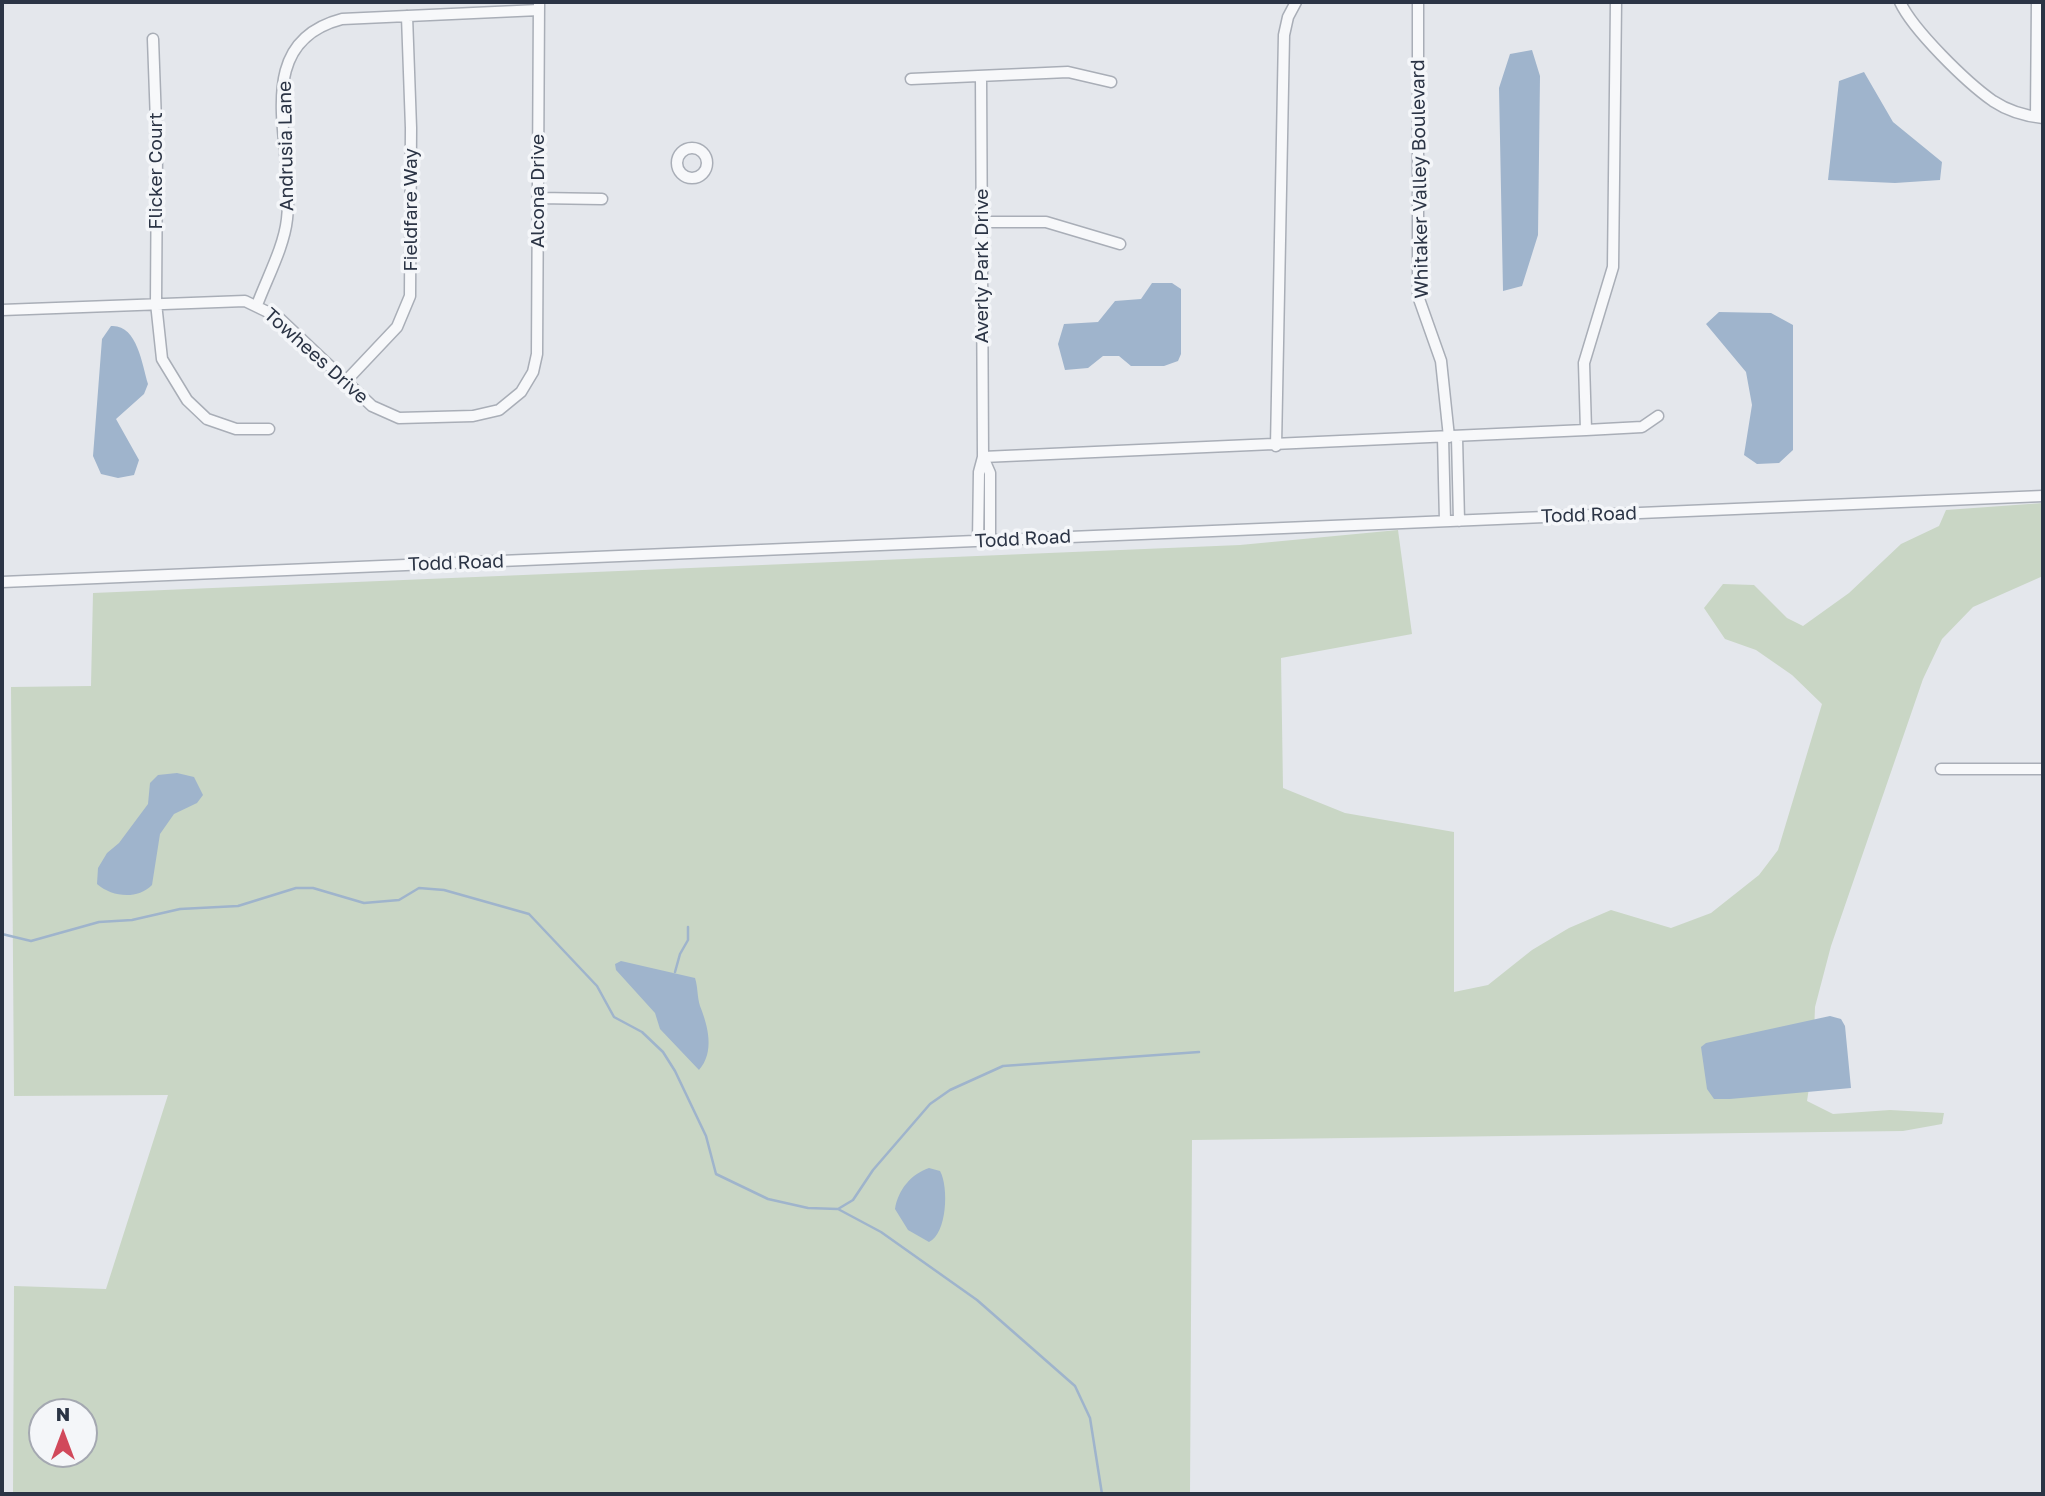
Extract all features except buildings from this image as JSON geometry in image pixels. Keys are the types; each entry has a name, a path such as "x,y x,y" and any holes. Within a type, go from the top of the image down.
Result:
{"street":[{"path":"1276,446 1284,34 1287,17 1296,2"},
{"name":"Whitaker Valley Boulevard","path":"1418,2 1418,296 1441,361 1459,521"},
{"path":"1587,430 1584,363 1613,267 1614,254 1616,2"},
{"path":"1900,2 1914,25 1986,95 2010,110 2040,118 2037,2"},
{"path":"407,16 539,6"},
{"name":"Alcona Drive","path":"530,380 538,351 539,6"},
{"name":"Andrusia Lane","path":"257,304 287,218 284,72 295,47 326,23 342,19 407,16"},
{"name":"Fieldfare Way","path":"345,382 397,327 410,296 411,128 407,16"},
{"name":"Flicker Court","path":"153,39 157,150 156,303 162,359 192,407 207,419 225,427 269,429"},
{"path":"911,79 1072,72 1111,82"},
{"name":"Averly Park Drive","path":"981,76 983,457 990,472 984,541"},
{"path":"538,198 602,199"},
{"path":"982,222 1046,222 1120,244"},
{"name":"Towhees Drive","path":"2,310 230,300 257,304 278,317 377,410 399,418 493,412 516,399 530,380"},
{"path":"983,457 1276,446 1642,427 1658,416"},
{"name":"Whitaker Valley Boulevard","path":"1445,521 1450,437"},
{"name":"Todd Road","path":"2,582 2043,496"},
{"path":"1941,769 2043,769"}],"green space":[{"path":"2043,503 2043,576 1973,607 1942,639 1923,679 1831,946 1815,1007 1813,1061 1807,1101 1833,1114 1890,1110 1944,1113 1942,1124 1903,1131 1192,1140 1190,1494 13,1494 14,1286 106,1289 168,1095 14,1096 11,687 91,686 93,593 1240,545 1398,530 1412,634 1281,658 1283,788 1345,813 1454,832 1454,992 1488,985 1532,950 1569,928 1611,910 1671,928 1711,913 1759,875 1778,850 1822,704 1792,675 1756,650 1725,639 1704,608 1723,584 1754,585 1787,618 1803,626 1849,593 1901,544 1939,526 1946,510"}],"water":[{"path":"1532,50 1540,76 1538,235 1522,286 1503,291 1499,88 1510,54"},
{"path":"1864,72 1893,122 1942,162 1940,180 1895,183 1828,180 1839,81"},
{"path":"1152,283 1172,283 1181,289 1181,354 1178,361 1164,366 1131,366 1119,356 1103,356 1088,368 1065,370 1058,344 1064,324 1098,322 1115,301 1141,299"},
{"path":"1719,312 1771,313 1793,325 1793,450 1779,463 1757,464 1744,455 1752,405 1746,372 1706,324"},
{"path":"111,326 120,327 133,338 148,384 144,394 116,419 139,460 134,475 118,478 101,474 93,456 102,339"},
{"path":"177,773 194,777 203,795 197,803 174,814 160,834 152,885 139,893 125,895 110,892 97,884 98,868 107,853 119,843 148,804 150,783 158,775"},
{"path":"621,961 695,978 708,1039 707,1055 699,1070 660,1029 655,1013 616,970 615,964"},
{"path":"1830,1016 1841,1019 1845,1026 1851,1088 1730,1099 1714,1099 1707,1089 1701,1047 1706,1043"},
{"path":"929,1168 940,1171 943,1178 945,1210 940,1230 929,1242 908,1230 895,1209 906,1184"}],"waterway":[{"path":"2,934 31,941 99,922 132,920 180,909 238,906 296,888 313,888 364,903 399,900 419,888 444,890 529,914 597,986 614,1017 642,1032 663,1052 706,1136 716,1174 768,1199 808,1208 838,1209 853,1200 873,1170 930,1104 950,1090 1003,1066 1199,1052"},
{"path":"675,972 680,954 688,940 688,927"},
{"path":"838,1209 881,1232 977,1300 1075,1386 1090,1418 1102,1494"}]}
